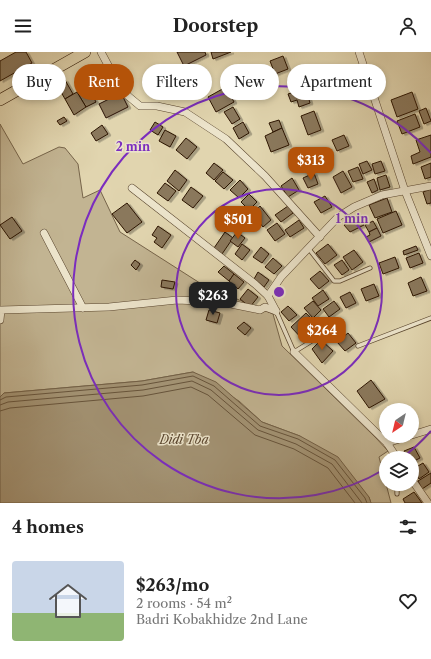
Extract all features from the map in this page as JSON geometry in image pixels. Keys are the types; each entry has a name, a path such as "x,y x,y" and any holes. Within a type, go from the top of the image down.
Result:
{"main road":[{"path":"0,100 85,52"}],"street":[{"path":"101,52 128,96 140,106 158,106 185,112 226,139 265,176 320,237"},
{"path":"359,52 405,191 431,256"},
{"path":"268,296 281,277 338,218 354,206 382,195 431,186"},
{"path":"132,188 268,296 276,311"},
{"path":"44,233 83,308"},
{"path":"0,320 1,310 137,305 177,300 221,302 260,310 265,307 276,311"},
{"path":"294,352 379,435"},
{"path":"419,433 431,429"},
{"path":"387,443 392,451"},
{"path":"419,490 428,503"}],"lane":[{"path":"309,249 334,281 340,281 370,268"},
{"path":"276,311 294,352 323,334"},
{"path":"358,346 431,318"}],"shaded area":[{"path":"0,124 23,164 59,147 65,148 78,164 83,198 100,190 120,232 203,285 273,314 282,346 388,451 379,451 379,491 388,491 391,503 371,503 369,497 300,436 262,422 239,401 193,372 142,381 4,393 0,397"}],"water":[{"name":"Didi Tba","path":"193,372 216,382 262,422 300,436 338,457 369,497 371,503 0,503 0,397 4,393 142,381"}],"building":[{"path":"16,52 26,52 32,63 12,64 12,74 0,81 0,61"},
{"path":"177,52 205,52 206,55 188,64 183,64"},
{"path":"211,52 231,52 213,59"},
{"path":"283,56 287,69 279,72 279,64 271,64 270,61"},
{"path":"66,82 73,94 66,98"},
{"path":"220,90 220,100 233,100 234,102 216,112 210,100 212,100 212,95"},
{"path":"412,92 418,109 397,117 391,100"},
{"path":"74,94 74,100 82,100 86,107 74,115 66,98"},
{"path":"82,100 95,100 96,102 86,107"},
{"path":"107,100 124,100 128,107 106,118 99,104"},
{"path":"297,100 309,100 310,103 299,107"},
{"path":"233,107 240,119 232,124 224,112"},
{"path":"426,108 431,121 424,124 419,111"},
{"path":"314,111 321,130 308,135 301,116"},
{"path":"415,114 420,127 402,134 397,121"},
{"path":"64,117 67,121 60,125 57,121"},
{"path":"279,120 282,128 273,132 269,123"},
{"path":"155,122 163,127 158,135 150,130"},
{"path":"243,122 249,133 239,139 233,128"},
{"path":"102,125 108,134 96,141 91,133"},
{"path":"282,128 289,145 271,152 265,136"},
{"path":"165,130 176,136 170,147 159,141"},
{"path":"344,135 349,146 337,151 332,140"},
{"path":"431,135 431,157 413,164 411,156 420,152 416,140"},
{"path":"186,138 197,147 187,159 176,150"},
{"path":"367,161 372,170 363,174 359,164"},
{"path":"381,161 385,171 375,174 372,164"},
{"path":"214,163 223,170 214,180 206,173"},
{"path":"431,163 431,177 425,179 421,167"},
{"path":"358,167 363,179 353,182 348,171"},
{"path":"175,170 187,180 179,191 167,181"},
{"path":"343,171 352,187 341,193 333,177"},
{"path":"223,172 233,180 224,189 215,181"},
{"path":"314,173 318,184 308,188 303,178"},
{"path":"386,175 390,187 380,190 377,178"},
{"path":"292,178 299,190 288,197 281,186"},
{"path":"374,179 378,190 372,193 367,182"},
{"path":"240,180 248,189 239,198 230,190"},
{"path":"165,183 176,191 168,201 157,193"},
{"path":"191,187 203,196 193,208 182,200"},
{"path":"431,189 431,203 427,204 423,192"},
{"path":"249,194 257,202 249,210 241,202"},
{"path":"325,196 332,207 321,213 314,202"},
{"path":"387,198 392,212 375,218 369,205"},
{"path":"127,203 142,222 127,233 112,214"},
{"path":"260,206 271,220 263,227 252,213"},
{"path":"288,206 293,213 281,222 275,215"},
{"path":"396,211 402,225 383,233 377,219"},
{"path":"357,216 364,225 350,232 344,225"},
{"path":"12,217 22,231 10,239 0,225"},
{"path":"299,220 304,228 290,237 285,230"},
{"path":"373,221 377,228 369,232 365,225"},
{"path":"277,223 285,234 275,241 267,230"},
{"path":"158,226 171,235 162,248 154,242 157,238 152,235"},
{"path":"377,228 381,236 369,242 366,237 370,235 369,232"},
{"path":"225,232 233,238 222,254 214,248"},
{"path":"237,232 245,238 238,247 230,241"},
{"path":"242,244 250,250 242,260 235,254"},
{"path":"328,244 337,255 325,264 316,253"},
{"path":"416,246 418,250 404,255 403,251"},
{"path":"261,247 269,254 262,263 253,257"},
{"path":"354,250 363,262 352,270 343,257"},
{"path":"419,253 423,263 410,268 406,258"},
{"path":"395,257 399,268 383,274 379,263"},
{"path":"273,258 282,266 274,274 265,267"},
{"path":"135,260 140,264 136,270 131,265"},
{"path":"342,260 349,270 342,275 334,265"},
{"path":"224,266 234,274 229,281 218,272"},
{"path":"320,271 329,281 319,289 310,279"},
{"path":"258,272 269,280 264,287 254,279"},
{"path":"234,274 244,282 238,289 229,281"},
{"path":"421,277 427,291 413,296 408,283"},
{"path":"162,280 175,282 173,289 161,287"},
{"path":"374,284 379,296 366,301 361,289"},
{"path":"248,289 258,297 250,307 240,299"},
{"path":"323,290 329,299 318,306 312,298"},
{"path":"350,292 356,303 346,308 340,297"},
{"path":"313,301 321,310 313,318 304,308"},
{"path":"334,301 340,309 329,317 323,309"},
{"path":"288,306 297,315 289,321 281,312"},
{"path":"209,310 220,313 217,323 206,320"},
{"path":"306,313 321,329 306,343 291,327"},
{"path":"334,320 342,330 332,337 324,328"},
{"path":"244,322 251,328 245,335 237,328"},
{"path":"348,333 356,343 345,351 337,342"},
{"path":"321,340 333,351 322,363 312,349"},
{"path":"371,380 385,399 369,408 357,391"},
{"path":"414,447 416,451 404,451"},
{"path":"423,463 429,472 419,479 419,465"},
{"path":"431,473 431,483 422,489 419,480"},
{"path":"414,492 422,503 405,503 403,499"}]}
